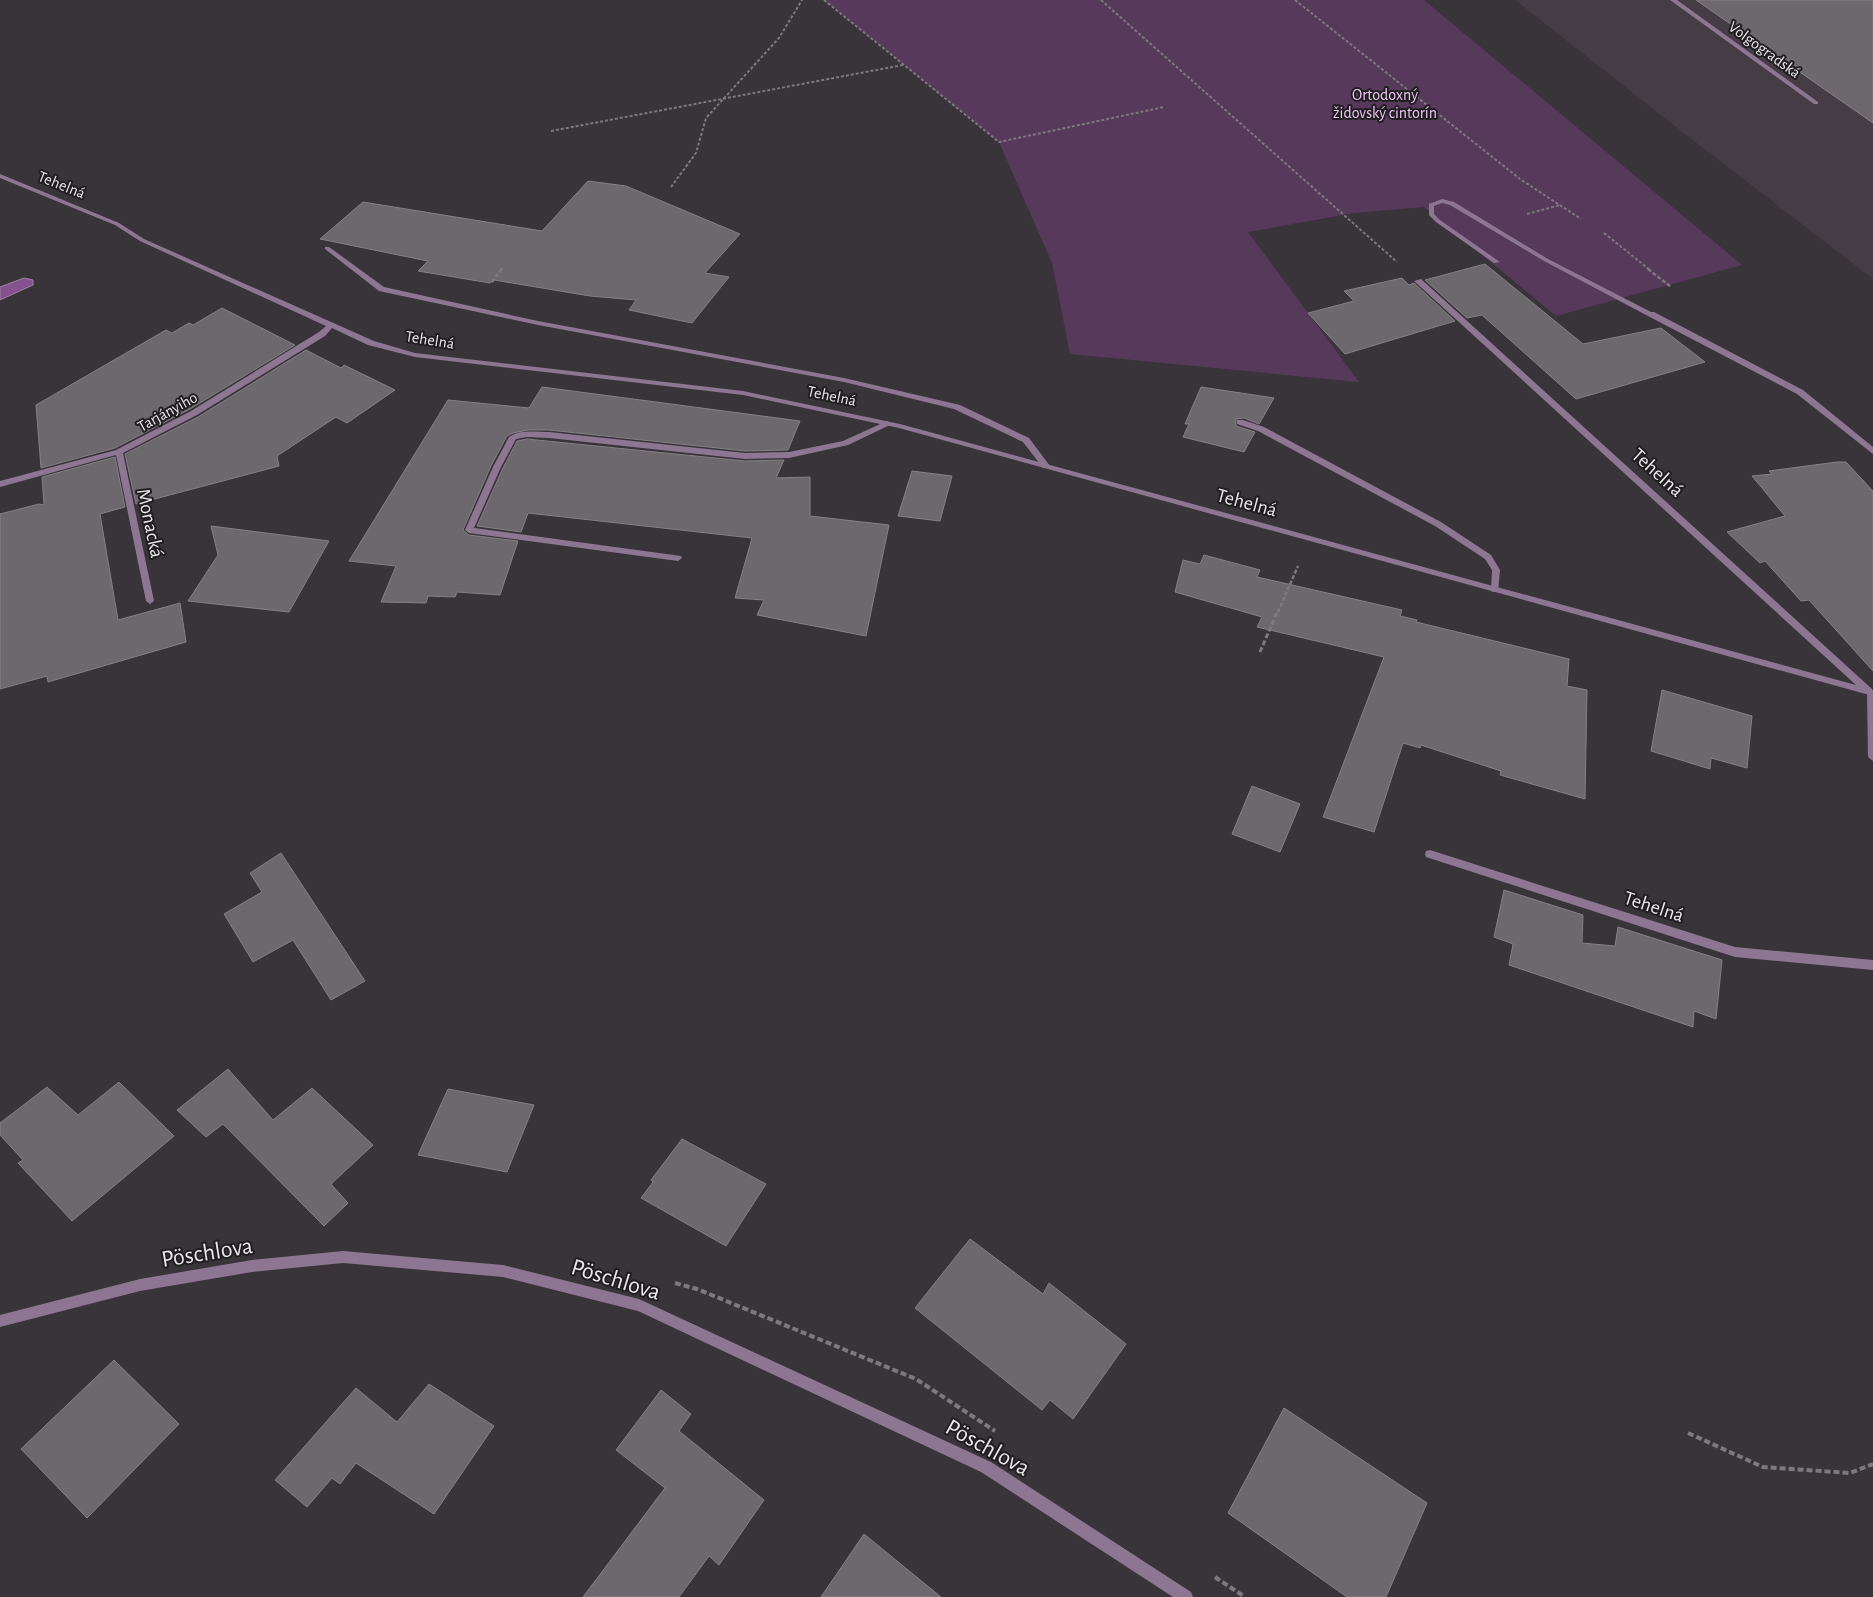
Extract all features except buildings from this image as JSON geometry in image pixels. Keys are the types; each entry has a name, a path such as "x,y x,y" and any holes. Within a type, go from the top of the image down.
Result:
{"street":[{"name":"Volgogradská","path":"1673,0 1816,103"},
{"name":"Tehelná","path":"0,176 117,224 142,240 371,343 414,355 743,393 887,423 1872,693"},
{"path":"1496,262 1438,221 1431,214 1431,205 1442,201 1452,203 1546,260 1800,392 1873,451"},
{"name":"Tehelná","path":"327,248 382,289 538,323 844,380 956,407 1026,440 1046,466"},
{"name":"Tehelná","path":"1418,280 1872,693"},
{"name":"Tarjányiho","path":"0,484 119,452 194,412 322,334 331,325"},
{"path":"1240,422 1261,429 1452,533 1488,557 1496,570 1495,590"},
{"name":"Tehelná","path":"678,558 469,530 497,467 513,437 527,434 549,435 745,456 789,455 845,443 887,423"},
{"name":"Monacká","path":"119,452 150,600"},
{"path":"1872,693 1873,757"},
{"name":"Tehelná","path":"1430,854 1735,952 1873,965"},
{"name":"Pöschlova","path":"0,1321 140,1286 252,1266 343,1257 503,1271 639,1305 986,1467 1186,1597"}],"path":[{"path":"671,187 696,152 706,118 779,38 802,0"},
{"path":"824,0 999,142 1164,107"},
{"path":"1101,0 1418,280"},
{"path":"1295,0 1473,143 1520,178 1581,219"},
{"path":"551,130 904,65"},
{"path":"1260,652 1299,565"},
{"path":"1688,1434 1763,1467 1850,1474 1873,1464"}],"shaded area":[{"path":"1515,0 1873,0 1873,279 1681,131"},
{"path":"24,278 33,280 33,285 0,300 0,287"}],"green space":[{"name":"Ortodoxný židovský cintorín","path":"824,0 1424,0 1742,265 1556,316 1424,207 1354,213 1248,232 1359,382 1070,354 1052,263 999,142"}]}
